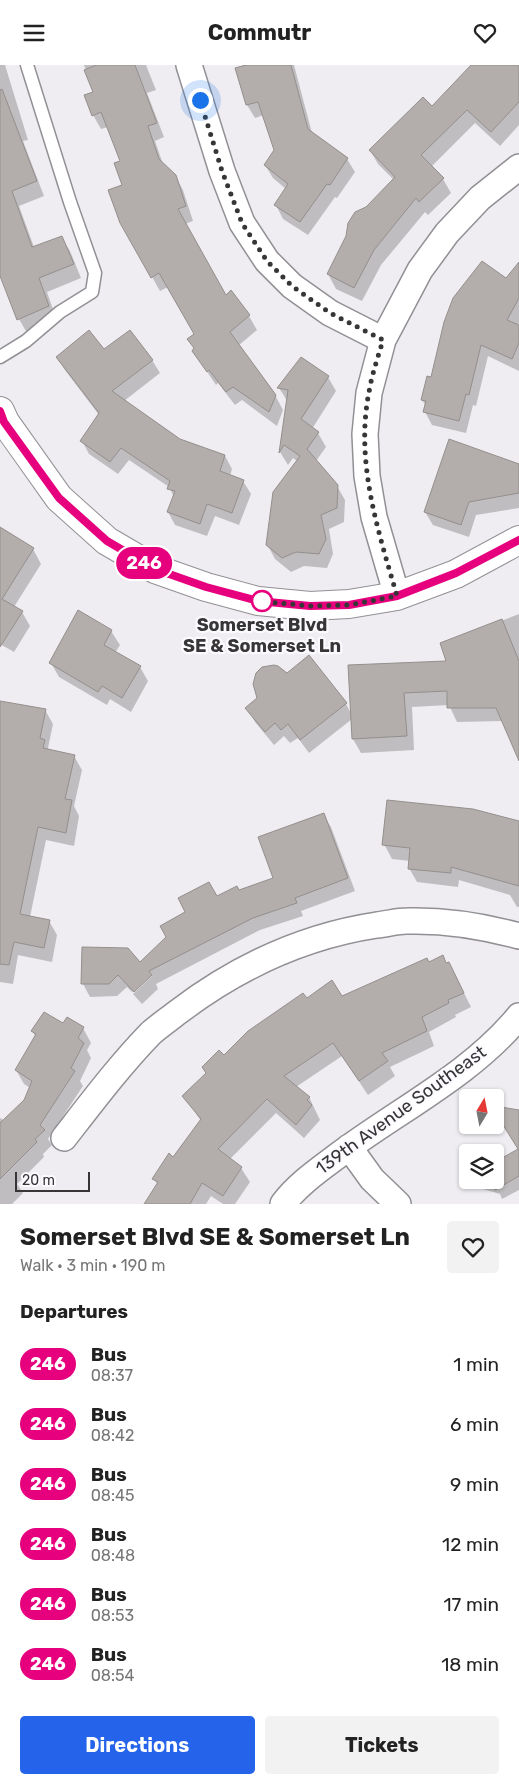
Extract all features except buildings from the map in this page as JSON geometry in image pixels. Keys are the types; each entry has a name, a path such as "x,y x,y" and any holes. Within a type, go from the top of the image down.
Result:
{"street":[{"path":"189,65 222,171 242,223 267,261 292,286 330,313 383,340"},
{"path":"397,596 374,517 366,476 365,435 368,393 383,340 420,270 447,233 480,198 519,167"},
{"path":"2,420 59,498 107,541 155,569 206,587 258,601 310,606 349,605 397,596 456,573 519,540"},
{"path":"64,1138 104,1086 152,1032 202,993 244,968 291,948 345,930 405,921 450,922 497,930 519,937"},
{"name":"139th Avenue Southeast","path":"283,1204 314,1173 461,1071 509,1028 519,1016"},
{"path":"349,1147 372,1179 398,1204"}],"lane":[{"path":"0,357 26,341 60,312 92,291 95,273 70,203 27,65"}],"bus line":[{"name":"246","path":"0,411 4,422 59,498 107,541 155,569 206,587 258,601 310,606 349,605 397,596 456,573 519,540"}],"place":[{"name":"Somerset Blvd SE & Somerset Ln","path":"262,601"}],"route":[{"path":"200,100 222,171 242,223 267,261 292,286 330,313 383,340 368,393 365,435 366,476 374,517 397,596 349,605 310,606 258,601 262,601"}]}
